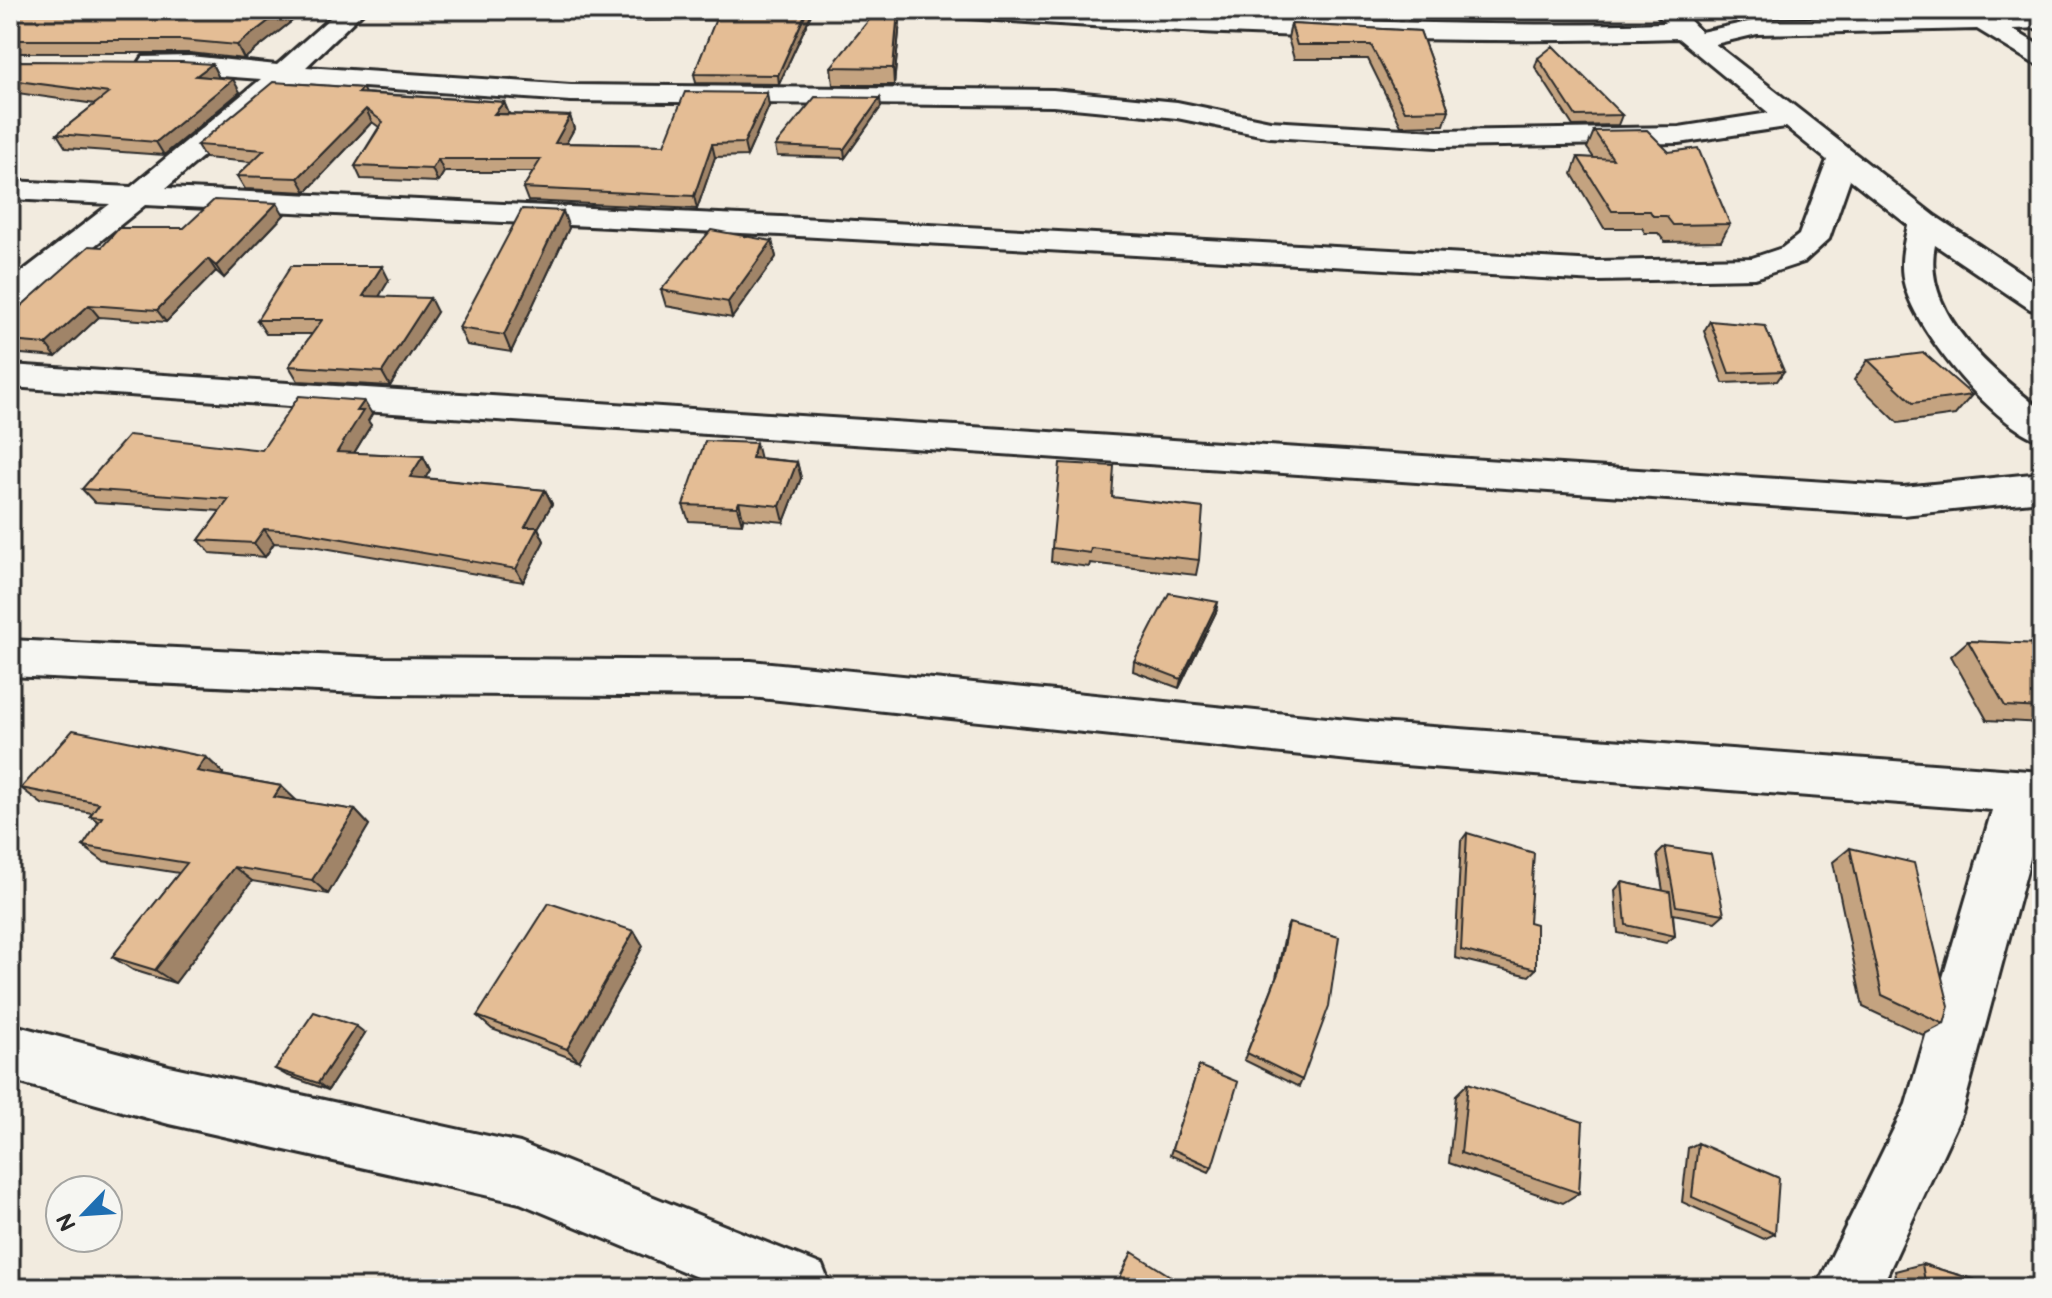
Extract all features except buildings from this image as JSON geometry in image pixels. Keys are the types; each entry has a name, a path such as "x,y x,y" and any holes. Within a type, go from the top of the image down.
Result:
{"street":[{"path":"10,297 139,197 286,74 353,10"},
{"path":"953,10 1158,24 1550,34 1682,27 2042,21"},
{"path":"1960,10 2042,58"},
{"path":"1682,27 1924,223 2042,302"},
{"path":"133,63 190,64 286,74 571,93 1053,98 1177,110 1270,129 1437,139 1679,135 1793,118"},
{"path":"10,190 765,225 1597,271 1755,268 1793,255 1813,239 1843,157"},
{"path":"1924,223 1917,242 1919,284 1944,335 1986,385 2042,429"},
{"path":"10,376 1903,501 2042,487"},
{"path":"10,658 381,676 751,679 1378,743 2032,792 1933,1113 1848,1288"},
{"path":"10,1052 169,1095 520,1173 799,1288"}]}
